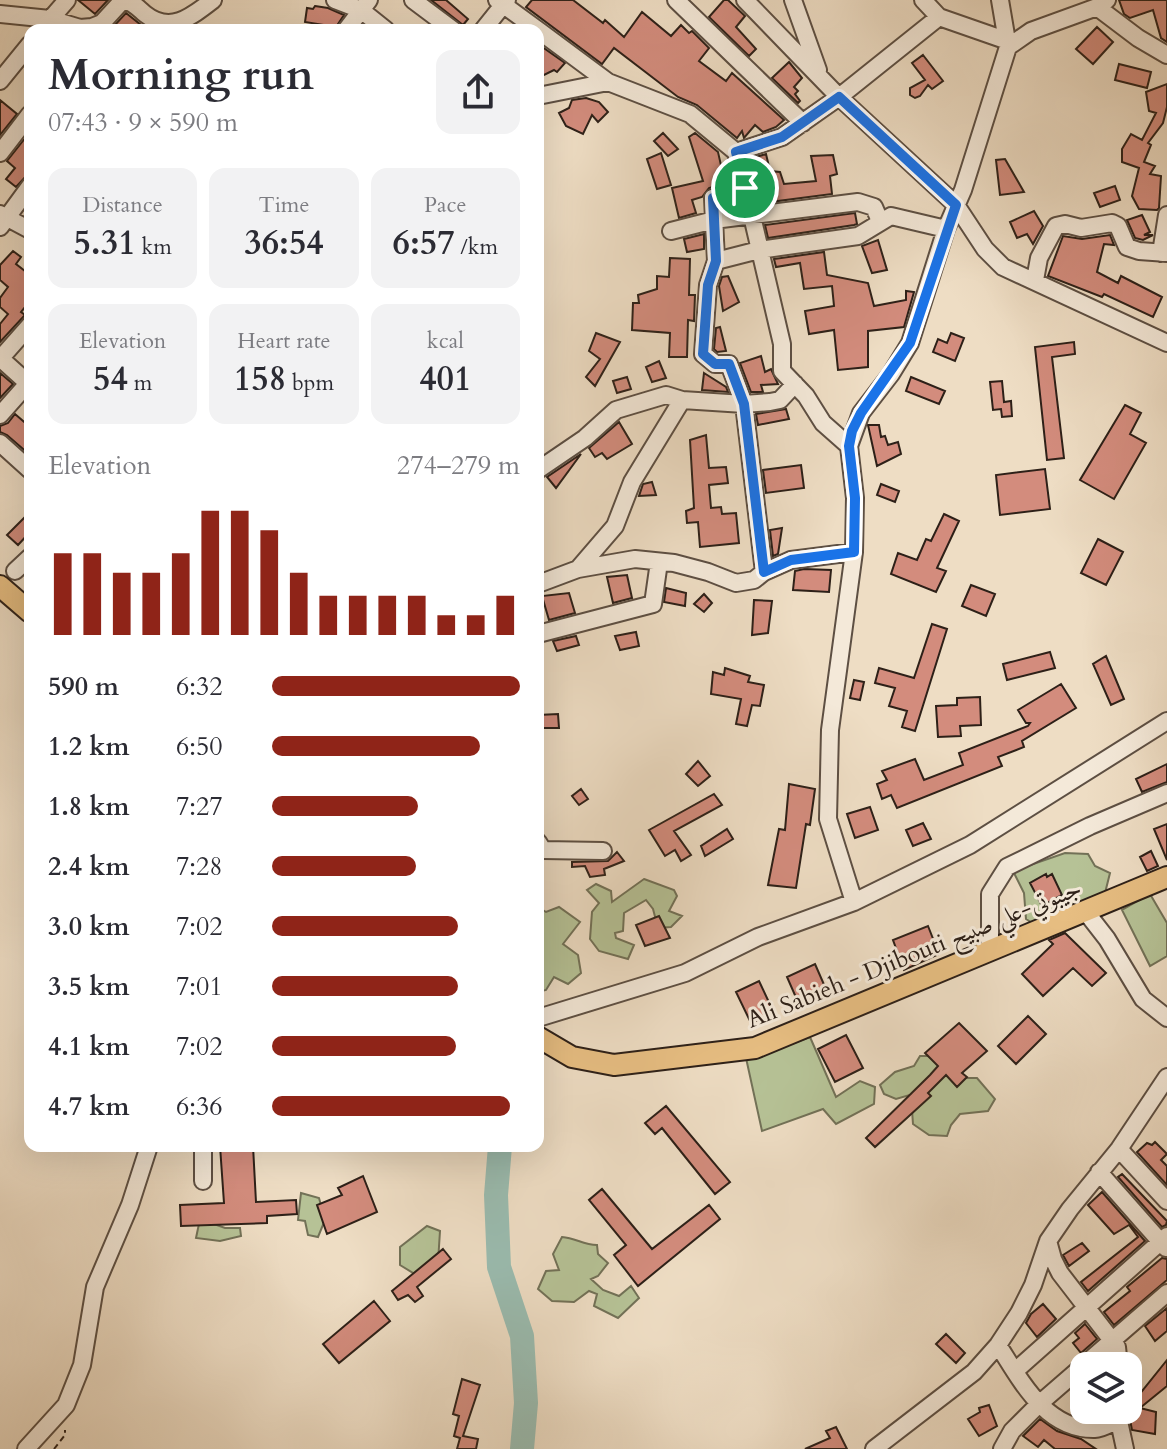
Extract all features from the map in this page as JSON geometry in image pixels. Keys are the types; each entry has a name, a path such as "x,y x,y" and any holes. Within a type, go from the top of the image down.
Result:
{"main road":[{"path":"0,586 24,607"},
{"name":"Ali Sabieh - Djibouti جيبوتي-علي صبيح","path":"544,1041 572,1057 603,1064 636,1064 755,1048 1167,877"}],"street":[{"path":"13,0 1,15 46,24 67,0"},
{"path":"101,24 123,0 130,1 155,22 178,23 213,0"},
{"path":"335,0 365,5 381,24"},
{"path":"413,0 445,24"},
{"path":"676,0 803,123"},
{"path":"745,0 839,97 956,205 985,249 1003,267 1167,343"},
{"path":"793,0 819,75"},
{"path":"923,0 939,17 1007,44"},
{"path":"854,902 828,819 830,730 854,552 855,498 849,446 861,413 910,343 946,229 963,190 1007,44 1000,0"},
{"path":"487,24 502,2 527,24"},
{"path":"1007,44 1031,31 1102,4 1138,38 1167,55"},
{"path":"351,24 365,5"},
{"path":"736,152 782,137 839,97 939,17"},
{"path":"544,38 608,82 690,114 736,152 745,188 713,198 716,261 708,285 703,354 715,364 729,364 744,404 764,572"},
{"path":"0,81 24,51"},
{"path":"544,95 608,82"},
{"path":"0,153 24,122"},
{"path":"24,193 2,220 24,228"},
{"path":"671,231 714,220 858,202 874,207 880,221"},
{"path":"1035,280 1039,258 1056,226 1065,224 1081,228 1112,223 1118,226 1127,247 1164,253 1167,215"},
{"path":"752,216 782,344 782,371 806,396 823,423 849,446"},
{"path":"716,261 759,250 858,236 891,216 946,229"},
{"path":"24,332 0,358 24,379"},
{"path":"544,466 585,438 616,410 666,395 682,400 744,404 780,400 795,384"},
{"path":"0,415 24,389"},
{"path":"578,569 615,526 632,482 682,400"},
{"path":"0,443 24,465"},
{"path":"544,582 578,569 635,559 708,572 736,583 754,580 791,560 854,552"},
{"path":"544,632 653,604 659,562"},
{"path":"15,571 24,563"},
{"path":"544,1016 685,973 758,937 854,902 970,845 1166,723"},
{"path":"990,949 990,894 1007,867 1167,793"},
{"path":"544,850 603,851"},
{"path":"1086,912 1107,939 1143,999 1167,1018"},
{"path":"874,1449 974,1372 998,1345 1033,1285 1048,1241 1119,1149 1167,1077"},
{"path":"1119,1149 1167,1201"},
{"path":"26,1449 66,1405 82,1365 95,1287 130,1205 147,1152"},
{"path":"203,1152 203,1181"},
{"path":"1015,1371 1086,1306 1165,1242 1099,1172"},
{"path":"1048,1241 1060,1273 1117,1347 1118,1352"},
{"path":"1002,1449 1012,1431 1039,1404 1167,1293"},
{"path":"998,1345 1039,1404 1060,1422 1096,1429 1104,1424"},
{"path":"1119,1424 1125,1449"}],"green space":[{"path":"1065,853 1088,854 1095,866 1110,873 1105,893 1037,926 1026,919 1024,893 1013,871"},
{"path":"644,879 674,890 677,896 669,911 682,916 671,927 658,928 653,909 646,900 624,913 623,931 615,933 616,938 634,945 628,959 599,951 590,939 592,912 599,903 587,890 596,884 611,891 612,902"},
{"path":"1150,894 1167,923 1167,956 1150,966 1122,910"},
{"path":"559,907 580,922 563,944 578,955 581,973 568,984 554,977 546,990 544,911"},
{"path":"810,1037 836,1097 860,1081 875,1087 874,1104 836,1124 823,1109 762,1131 746,1058"},
{"path":"920,1056 931,1056 954,1078 977,1078 995,1099 988,1111 960,1114 947,1136 929,1135 913,1124 912,1110 920,1092 896,1099 884,1094 880,1085 895,1072 914,1066"},
{"path":"301,1193 319,1198 325,1220 318,1237 308,1235 305,1221 298,1220"},
{"path":"200,1219 225,1228 240,1228 241,1236 220,1241 196,1238"},
{"path":"427,1226 440,1231 438,1262 418,1276 400,1265 400,1247"},
{"path":"562,1237 597,1245 598,1254 608,1263 598,1276 591,1279 603,1290 619,1296 631,1286 639,1298 618,1318 594,1306 597,1294 589,1291 574,1302 552,1301 538,1289 546,1271 559,1270 553,1254"}],"building":[{"path":"78,0 108,0 95,14"},
{"path":"431,0 446,0 468,19 462,24"},
{"path":"532,0 573,0 603,23 605,20 624,37 642,12 671,36 681,25 709,48 699,61 726,81 732,73 784,120 763,132 755,125 744,138 742,131 737,138 697,105 678,97 614,48 602,64 526,7"},
{"path":"724,0 728,0 745,16 736,27 756,49 749,56 709,17"},
{"path":"1119,0 1167,0 1167,42 1161,38 1153,10 1130,18 1124,14"},
{"path":"315,6 328,8 344,15 338,24 305,22 307,8 313,9"},
{"path":"126,13 140,24 116,24"},
{"path":"1097,27 1113,42 1093,64 1076,49"},
{"path":"544,48 565,63 557,72 554,70 544,75"},
{"path":"923,55 943,81 932,89 928,85 915,98 910,95 910,88 925,80 912,63"},
{"path":"789,62 802,78 794,87 798,91 795,94 800,101 798,103 772,78"},
{"path":"1119,64 1151,72 1147,88 1115,80"},
{"path":"1167,84 1163,123 1148,143 1151,145 1144,162 1155,166 1150,174 1161,176 1159,208 1139,209 1132,196 1139,168 1122,162 1122,149 1131,134 1142,140 1156,113 1149,111 1146,92"},
{"path":"586,98 599,102 608,112 598,122 592,115 583,134 566,126 559,113 569,108 572,100"},
{"path":"0,100 17,114 0,135"},
{"path":"663,133 678,149 668,156 654,141"},
{"path":"695,133 718,152 725,183 709,188 702,197 692,200 696,213 679,218 672,188 703,181 689,137"},
{"path":"24,140 24,178 16,187 6,179 15,168 7,161"},
{"path":"661,153 671,185 657,189 647,159"},
{"path":"766,154 770,171 780,172 784,184 816,181 811,156 833,155 837,174 830,176 832,194 740,206 739,201 752,196 756,190 749,159"},
{"path":"1005,159 1024,192 1000,195 996,160"},
{"path":"1115,186 1120,200 1100,207 1094,193"},
{"path":"1034,211 1043,226 1033,244 1027,234 1017,238 1010,222"},
{"path":"855,213 857,224 854,225 768,238 765,225"},
{"path":"1142,215 1150,232 1144,235 1153,235 1143,240 1135,238 1127,220"},
{"path":"704,234 704,249 687,252 684,239"},
{"path":"1110,235 1114,245 1104,244 1097,272 1118,283 1121,276 1162,297 1153,317 1104,294 1102,297 1048,276 1063,236 1082,239"},
{"path":"878,240 887,270 872,273 862,246"},
{"path":"13,251 21,257 16,264 24,270 24,308 21,312 24,316 0,342 0,324 8,314 0,307 0,298 8,287 0,280 0,265"},
{"path":"824,252 827,275 868,283 874,306 906,300 906,291 914,292 904,327 868,331 868,367 838,370 834,330 809,334 805,311 834,306 832,286 804,289 800,263 776,267 774,259"},
{"path":"670,258 690,259 689,295 695,295 694,321 688,320 687,357 669,357 670,333 632,330 633,303 639,303 638,295 657,289 657,276 669,277"},
{"path":"728,276 739,302 723,311 719,286 722,277"},
{"path":"720,327 726,351 717,352 714,349 716,328"},
{"path":"596,333 620,342 595,386 586,377 600,359 589,351"},
{"path":"951,333 964,338 955,361 933,352 938,339 947,343"},
{"path":"1074,342 1075,354 1052,357 1064,458 1047,460 1035,347"},
{"path":"761,356 765,372 771,369 778,384 761,385 763,392 751,392 740,363"},
{"path":"659,361 666,378 652,382 646,367"},
{"path":"0,373 13,384 0,398"},
{"path":"704,373 726,387 728,392 702,390"},
{"path":"627,377 631,389 617,393 613,381"},
{"path":"911,377 945,391 939,404 906,391"},
{"path":"1002,381 1004,402 1011,401 1012,416 1002,417 1001,409 993,410 990,382"},
{"path":"1125,405 1141,413 1130,434 1146,443 1114,499 1080,480"},
{"path":"786,409 789,419 758,425 756,414"},
{"path":"15,414 24,422 24,450 0,432 0,426 8,423"},
{"path":"619,422 632,444 607,459 602,453 595,457 589,448"},
{"path":"868,425 879,425 881,437 885,436 888,445 898,442 901,454 877,466"},
{"path":"706,435 709,468 726,467 728,483 709,485 711,508 721,507 722,514 736,513 739,543 700,547 698,522 687,523 686,511 694,508 690,440"},
{"path":"581,454 556,488 547,477"},
{"path":"801,465 804,488 766,493 763,470"},
{"path":"1045,469 1050,509 1000,515 996,475"},
{"path":"652,482 656,495 639,496 643,484"},
{"path":"881,484 899,491 895,502 877,495"},
{"path":"944,514 959,521 937,568 946,571 936,592 891,574 898,553 917,560 926,539 931,541"},
{"path":"24,518 24,538 18,545 7,535"},
{"path":"782,528 778,554 773,556 770,530"},
{"path":"1098,539 1123,552 1106,585 1081,573"},
{"path":"831,570 829,592 793,590 795,571"},
{"path":"627,575 632,598 613,603 607,577"},
{"path":"971,585 995,594 986,616 962,606"},
{"path":"666,588 686,593 685,606 664,602"},
{"path":"569,593 575,613 549,620 544,596"},
{"path":"704,594 712,603 704,612 694,604"},
{"path":"754,600 772,601 768,633 752,635"},
{"path":"932,624 947,629 915,731 902,727 907,711 889,706 895,688 875,683 879,668 914,678"},
{"path":"636,632 639,646 620,650 615,636"},
{"path":"576,636 579,645 557,651 553,641"},
{"path":"1050,652 1055,668 1007,680 1003,664"},
{"path":"1106,656 1124,699 1111,705 1093,664"},
{"path":"725,668 750,676 748,682 764,685 760,706 752,705 747,726 736,724 741,699 711,694 713,672 724,675"},
{"path":"854,680 864,682 860,700 850,698"},
{"path":"1061,684 1076,708 1022,741 1024,747 998,757 1002,766 897,808 891,795 882,799 877,784 887,780 882,771 915,759 924,780 963,765 959,753 1028,726 1030,723 1026,723 1018,710"},
{"path":"980,697 981,725 960,726 961,736 938,737 936,706 957,705 957,698"},
{"path":"558,714 559,728 544,728 544,715"},
{"path":"698,761 710,776 698,786 686,774"},
{"path":"1167,764 1167,782 1142,792 1136,779"},
{"path":"789,784 815,789 796,888 768,885 779,829 785,830"},
{"path":"581,789 588,799 579,805 572,796"},
{"path":"714,794 722,805 674,831 691,855 681,861 675,850 665,856 649,830"},
{"path":"870,807 878,830 855,838 847,814"},
{"path":"923,823 931,839 913,846 906,830"},
{"path":"1167,824 1167,860 1154,829"},
{"path":"727,829 733,839 705,856 701,846"},
{"path":"1151,851 1158,866 1147,871 1140,857"},
{"path":"617,852 624,861 604,869 605,875 590,877 585,866 572,867 572,862 608,861"},
{"path":"1046,874 1047,877 1052,874 1062,895 1042,906 1030,883"},
{"path":"659,916 670,938 645,946 636,925"},
{"path":"928,926 939,954 904,970 893,940"},
{"path":"1065,933 1106,973 1092,986 1073,968 1043,996 1022,974 1053,944 1049,940"},
{"path":"815,964 829,996 801,1009 787,977"},
{"path":"759,981 774,1013 751,1023 736,992"},
{"path":"1028,1016 1046,1034 1016,1064 998,1046"},
{"path":"959,1023 987,1051 962,1073 967,1077 957,1087 946,1075 928,1093 931,1096 875,1147 866,1138 938,1066 925,1053"},
{"path":"846,1035 863,1068 835,1082 818,1049"},
{"path":"666,1106 730,1182 715,1194 662,1128 655,1134 645,1123"},
{"path":"1155,1142 1167,1154 1161,1160 1167,1166 1167,1185 1137,1152 1147,1143 1152,1145"},
{"path":"220,1152 253,1152 256,1202 296,1200 297,1214 267,1216 267,1223 181,1226 180,1205 224,1203"},
{"path":"1122,1174 1167,1221 1166,1225 1162,1227 1118,1177"},
{"path":"363,1176 377,1212 327,1234 317,1205 342,1195 338,1188"},
{"path":"602,1189 652,1249 709,1205 720,1219 638,1286 614,1255 626,1245 589,1200"},
{"path":"1102,1192 1145,1241 1088,1291 1081,1282 1138,1237 1129,1225 1114,1234 1088,1205"},
{"path":"1082,1243 1089,1251 1069,1266 1063,1255"},
{"path":"443,1249 451,1259 417,1287 423,1296 415,1302 408,1295 398,1300 392,1291"},
{"path":"1162,1258 1167,1259 1167,1280 1114,1325 1104,1312 1130,1291 1127,1287"},
{"path":"374,1301 390,1321 339,1363 323,1344"},
{"path":"1043,1304 1056,1319 1037,1337 1026,1323"},
{"path":"1167,1308 1167,1331 1155,1341 1145,1326"},
{"path":"1085,1324 1097,1339 1080,1352 1073,1343 1079,1338 1075,1333"},
{"path":"946,1334 965,1353 956,1363 936,1344"},
{"path":"1167,1360 1167,1386 1142,1406 1142,1391"},
{"path":"462,1379 480,1385 463,1436 478,1439 476,1449 457,1449 460,1438 454,1436 459,1416 453,1414"},
{"path":"989,1405 997,1426 979,1436 968,1419 980,1412 979,1408"},
{"path":"1142,1408 1156,1412 1155,1434 1132,1430 1131,1424 1142,1424"},
{"path":"1040,1419 1057,1431 1081,1439 1096,1449 1055,1449 1044,1440 1038,1447 1023,1436"},
{"path":"836,1427 847,1449 805,1449 830,1438 826,1431"}],"waterway":[{"path":"500,1152 496,1195 499,1267 522,1336 526,1403 522,1449"}],"route":[{"path":"839,97 956,205 910,343 852,431 849,446 855,498 854,552 791,560 764,572 744,404 729,364 715,364 703,354 708,285 716,261 713,198 745,188 736,152 782,137 839,97"}]}
